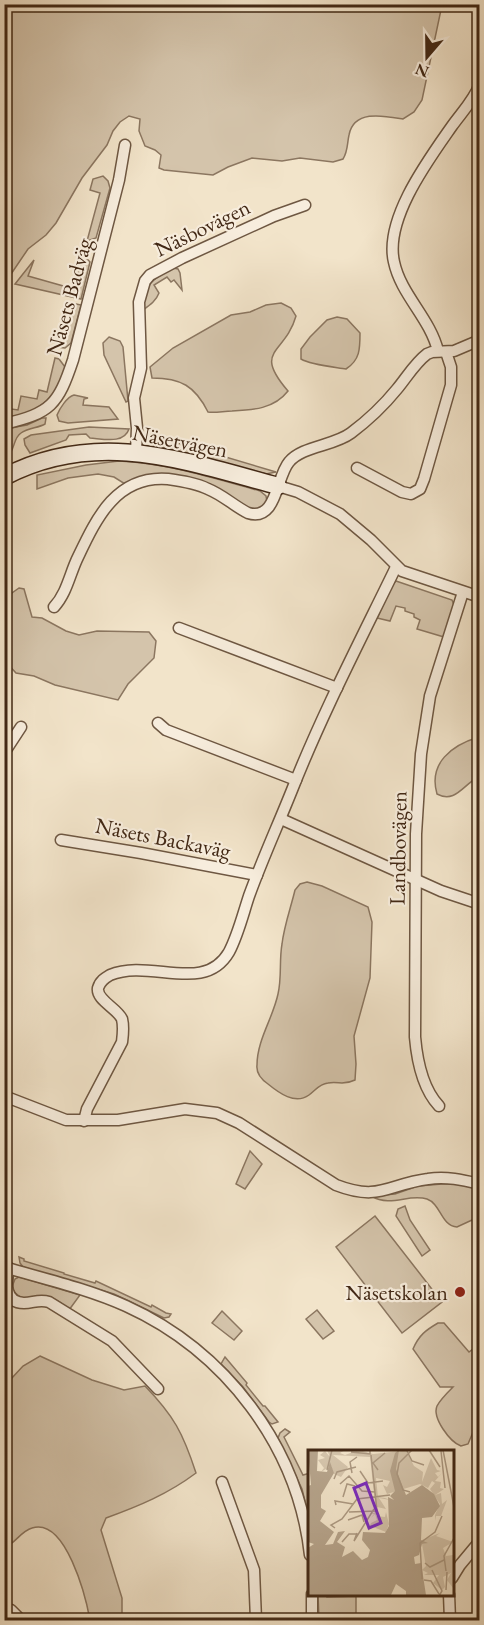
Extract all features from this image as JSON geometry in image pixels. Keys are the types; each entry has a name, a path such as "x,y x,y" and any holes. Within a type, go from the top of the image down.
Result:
{"street":[{"path":"357,468 407,494 420,489 424,479 451,385 451,367 398,276 393,254 394,236 406,199 450,129 474,97 480,84"},
{"name":"Näsets Badväg","path":"4,424 30,418 42,412 52,404 63,388 74,356 117,190 125,145"},
{"name":"Näsbovägen","path":"136,452 137,428 134,398 141,368 139,302 145,281 150,275 182,258 274,216 305,205"},
{"path":"54,607 101,514 115,497 133,484 151,479 185,482 216,492 243,511 252,514 265,511 274,497 284,470 293,457 333,443 350,434 380,407 427,354 464,348 480,340"},
{"name":"Näsetvägen","path":"4,477 47,458 71,453 136,452 188,462 278,486"},
{"path":"278,486 298,492 340,514 371,540 396,567 410,575 480,597"},
{"name":"Näsets Backaväg","path":"84,1121 87,1109 122,1042 122,1020 114,1008 99,995 98,988 102,981 112,975 132,969 184,974 203,972 218,965 233,944 257,875 296,780 359,638 396,567"},
{"name":"Landbovägen","path":"439,1106 426,1083 416,1048 418,791 426,711 462,592"},
{"path":"179,628 337,688"},
{"path":"158,723 166,729 296,780"},
{"path":"4,753 21,727"},
{"path":"280,819 455,897 480,904"},
{"name":"Näsets Backaväg","path":"62,840 257,875"},
{"path":"4,1096 55,1117 84,1121 118,1120 170,1110 207,1110 239,1123 336,1185 354,1191 385,1191 429,1178 457,1179 480,1184"},
{"path":"158,1389 112,1341 76,1321 49,1302 38,1300 24,1303 12,1298 7,1291 7,1268 108,1298 128,1307 185,1342 220,1369 254,1409 269,1432 286,1466 297,1495 308,1546"},
{"path":"222,1482 254,1570 256,1620"},
{"path":"454,1576 460,1565 480,1541"},
{"path":"312,1595 312,1620"},
{"path":"448,1595 450,1620"},
{"path":"4,1616 11,1610 21,1620"}],"shaded area":[{"path":"5,4 442,5 422,100 414,112 403,119 371,116 357,121 349,135 343,159 333,162 300,158 282,161 252,158 213,175 164,170 159,168 161,155 145,146 139,131 140,119 129,116 113,131 107,145 82,178 56,223 46,235 28,249 5,283"},
{"path":"103,176 110,188 96,238 87,241 100,193 90,190 93,179"},
{"path":"83,255 90,262 81,299 15,284 34,260 28,276 74,289"},
{"path":"173,268 178,269 180,273 182,290 174,280 171,282 167,277 154,285 159,293 154,301 143,310 145,294 150,283"},
{"path":"67,302 81,305 71,343 65,348 57,347"},
{"path":"281,303 291,308 296,316 291,329 274,352 272,359 278,377 288,391 276,402 255,409 208,412 198,396 186,385 162,378 152,378 150,367 173,348 231,315"},
{"path":"337,317 347,319 360,333 357,358 351,366 346,369 301,359 301,349 310,337 327,320"},
{"path":"109,337 120,341 123,347 128,401 126,402 104,355 103,343"},
{"path":"55,358 59,359 65,367 52,396 35,409 5,417 5,408 18,410 21,396 37,399 39,390 47,392"},
{"path":"74,395 88,398 84,399 83,405 109,407 118,419 68,423 59,421 57,415 60,409 66,400"},
{"path":"46,418 45,424 21,433 11,452 5,457 4,429 27,425"},
{"path":"89,427 129,429 123,437 113,440 90,438 86,434 69,435 66,440 30,453 25,445 24,439 31,435"},
{"path":"145,435 276,472 266,474 154,445 144,440"},
{"path":"119,461 172,468 225,481 260,491 266,496 267,502 261,510 249,509 197,480 125,484 114,477 98,474 68,478 37,489 37,475"},
{"path":"396,581 452,600 454,605 444,637 417,629 420,620 414,617 414,614 405,611 405,608 396,606 390,621 377,618"},
{"path":"19,588 24,589 32,617 42,618 66,631 79,635 97,631 149,632 156,641 154,658 128,684 118,700 16,673 5,661 5,607 12,593"},
{"path":"479,737 479,777 455,795 437,794 436,773 444,757 451,750"},
{"path":"307,882 322,886 368,907 372,922 370,978 354,1036 355,1080 347,1083 325,1084 304,1098 298,1099 282,1094 265,1082 258,1073 257,1065 262,1038 278,994 283,937 295,890 300,884"},
{"path":"250,1151 262,1164 245,1189 236,1184"},
{"path":"442,1184 479,1188 479,1231 472,1220 457,1227 452,1226 427,1199 386,1201 371,1196 395,1194 418,1186"},
{"path":"405,1206 410,1220 430,1250 422,1256 396,1216 398,1209"},
{"path":"375,1216 442,1302 402,1333 336,1247"},
{"path":"19,1257 24,1261 64,1274 95,1283 96,1281 171,1314 164,1318 114,1294 23,1267"},
{"path":"19,1277 80,1295 69,1310 52,1298 24,1298 15,1293 12,1287 15,1279"},
{"path":"317,1310 334,1331 323,1339 306,1319"},
{"path":"222,1311 242,1331 234,1340 212,1323"},
{"path":"438,1323 444,1323 469,1352 477,1346 479,1351 479,1418 468,1444 461,1446 452,1440 443,1429 436,1411 438,1404 453,1387 440,1387 413,1349 423,1333"},
{"path":"40,1356 92,1380 124,1390 145,1386 176,1426 187,1447 196,1473 153,1499 106,1518 101,1530 122,1598 122,1620 90,1620 79,1578 64,1546 55,1535 44,1528 32,1528 5,1547 5,1382 10,1380 23,1366"},
{"path":"225,1357 278,1422 272,1424 269,1422 243,1387 221,1364"},
{"path":"285,1429 290,1432 284,1437 303,1475 308,1474 308,1514 302,1489 278,1438"},
{"path":"318,1595 356,1596 356,1620 319,1620"}],"place":[{"name":"Näsetskolan","path":"460,1292"}]}
